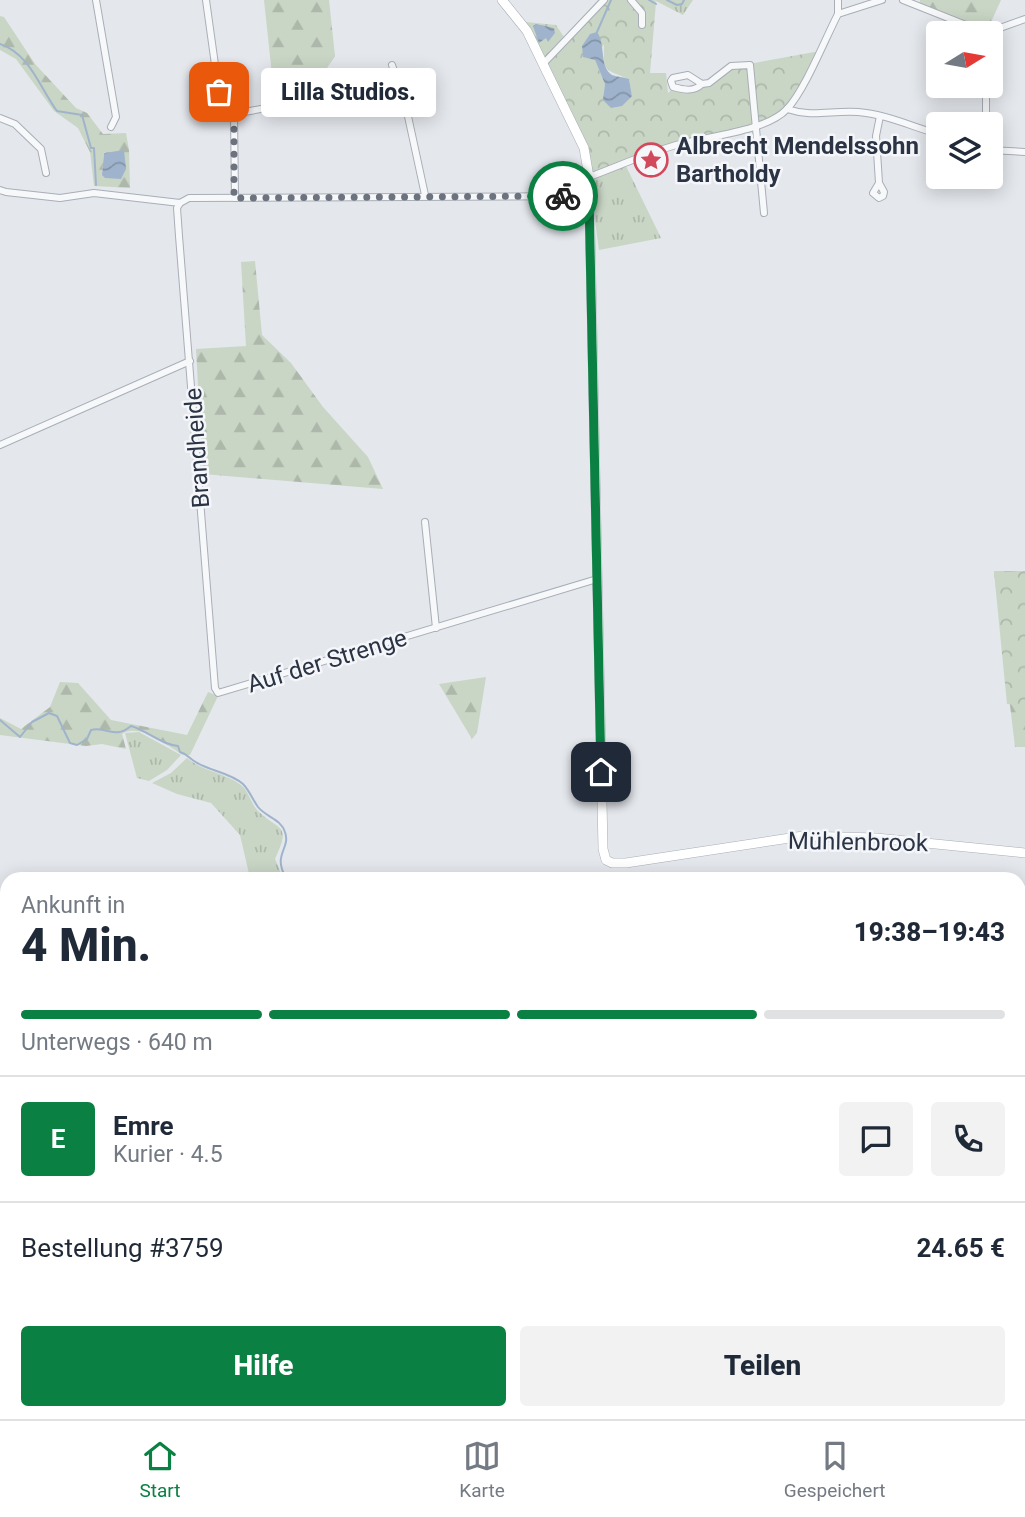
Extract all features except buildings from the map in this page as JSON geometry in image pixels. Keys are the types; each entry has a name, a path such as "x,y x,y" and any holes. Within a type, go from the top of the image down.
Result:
{"street":[{"path":"96,0 116,117 111,127"},
{"path":"206,0 222,115 287,104"},
{"path":"502,0 527,31 584,148 589,177 597,579"},
{"path":"543,64 604,0"},
{"path":"631,0 642,13 642,24"},
{"path":"589,177 678,144 756,126 776,118 787,109 820,51 838,14 838,0"},
{"path":"838,14 882,0"},
{"path":"903,0 956,21"},
{"path":"1003,27 1025,19"},
{"path":"392,65 406,107 425,195"},
{"path":"702,84 713,82 731,66 750,65 764,213"},
{"path":"787,109 805,115 838,111 862,112 926,130"},
{"path":"234,114 234,198"},
{"path":"879,183 876,136 880,116"},
{"path":"0,118 15,124 41,149 46,173"},
{"path":"1003,151 1025,152"},
{"path":"0,190 60,198 94,193 180,202 189,198 589,196"},
{"name":"Brandheide","path":"180,202 178,217 215,688 218,694"},
{"path":"0,445 190,361"},
{"name":"Auf der Strenge","path":"425,522 436,628"},
{"name":"Auf der Strenge","path":"218,694 597,579"},
{"name":"Mühlenbrook","path":"597,579 603,849 609,861 626,863 803,836 912,841 1025,853"}],"green space":[{"path":"264,0 329,0 335,56 327,68 272,75"},
{"path":"598,0 654,0 656,2 650,73 666,73 668,93 675,87 693,89 727,68 820,51 799,90 776,118 678,144 589,177 587,146 526,22 556,25 564,37","holes":["604,44 607,69 629,79 632,96 604,100 605,84 595,60"]},
{"path":"654,0 693,0 683,15"},
{"path":"920,0 1001,0 991,21 955,21 919,7"},
{"path":"0,16 4,17 35,64 76,108 87,113 103,134 126,133 130,188 94,186 90,152 78,128 54,111 16,59 0,50","holes":["104,152 124,164 126,169 102,175"]},
{"path":"625,164 661,238 599,250 589,177"},
{"path":"255,261 262,335 291,363 323,407 368,457 383,489 203,474 196,349 246,346 241,262"},
{"path":"994,571 1025,571 1025,747 1015,747"},
{"path":"1025,571 1025,706 1007,704 994,572"},
{"path":"486,677 477,733 472,739 439,684"},
{"path":"60,682 78,683 111,720 187,735 208,692 218,696 190,755 183,755 137,731 122,734 126,749 102,744 86,746 0,735 0,718 21,729 50,707"},
{"path":"139,732 181,755 167,770 149,781 137,778 125,733"},
{"path":"187,758 241,785 256,809 278,826 283,834 275,859 280,872 249,872 240,835 211,803 177,794 152,783 171,773"}],"water":[{"path":"536,24 554,28 555,33 548,42 546,38 539,43 533,26"},
{"path":"597,32 605,67 612,75 629,79 632,96 622,106 611,108 603,100 605,84 595,60 583,57 582,46 590,34"},
{"path":"124,150 126,169 121,179 105,178 102,175 104,153"}],"waterway":[{"path":"597,32 611,0"},
{"path":"649,0 656,4"},
{"path":"667,0 677,5 684,0"},
{"path":"0,44 19,55 27,64 57,111 82,115 91,148 94,148 96,185"},
{"path":"0,720 20,737 32,722 49,713 57,716 70,743 77,745 87,739 91,730 120,732 131,726 165,743 178,746 180,752 200,764 238,780 258,807 280,824 286,838 281,857 283,872"}],"way so far":[{"path":"219,92 222,115 234,114 234,198 563,196"}],"place":[{"name":"Lilla Studios.","path":"219,92"},
{"name":"Albrecht Mendelssohn Bartholdy","path":"651,160"}],"route":[{"path":"563,196 589,196 601,772"}]}
